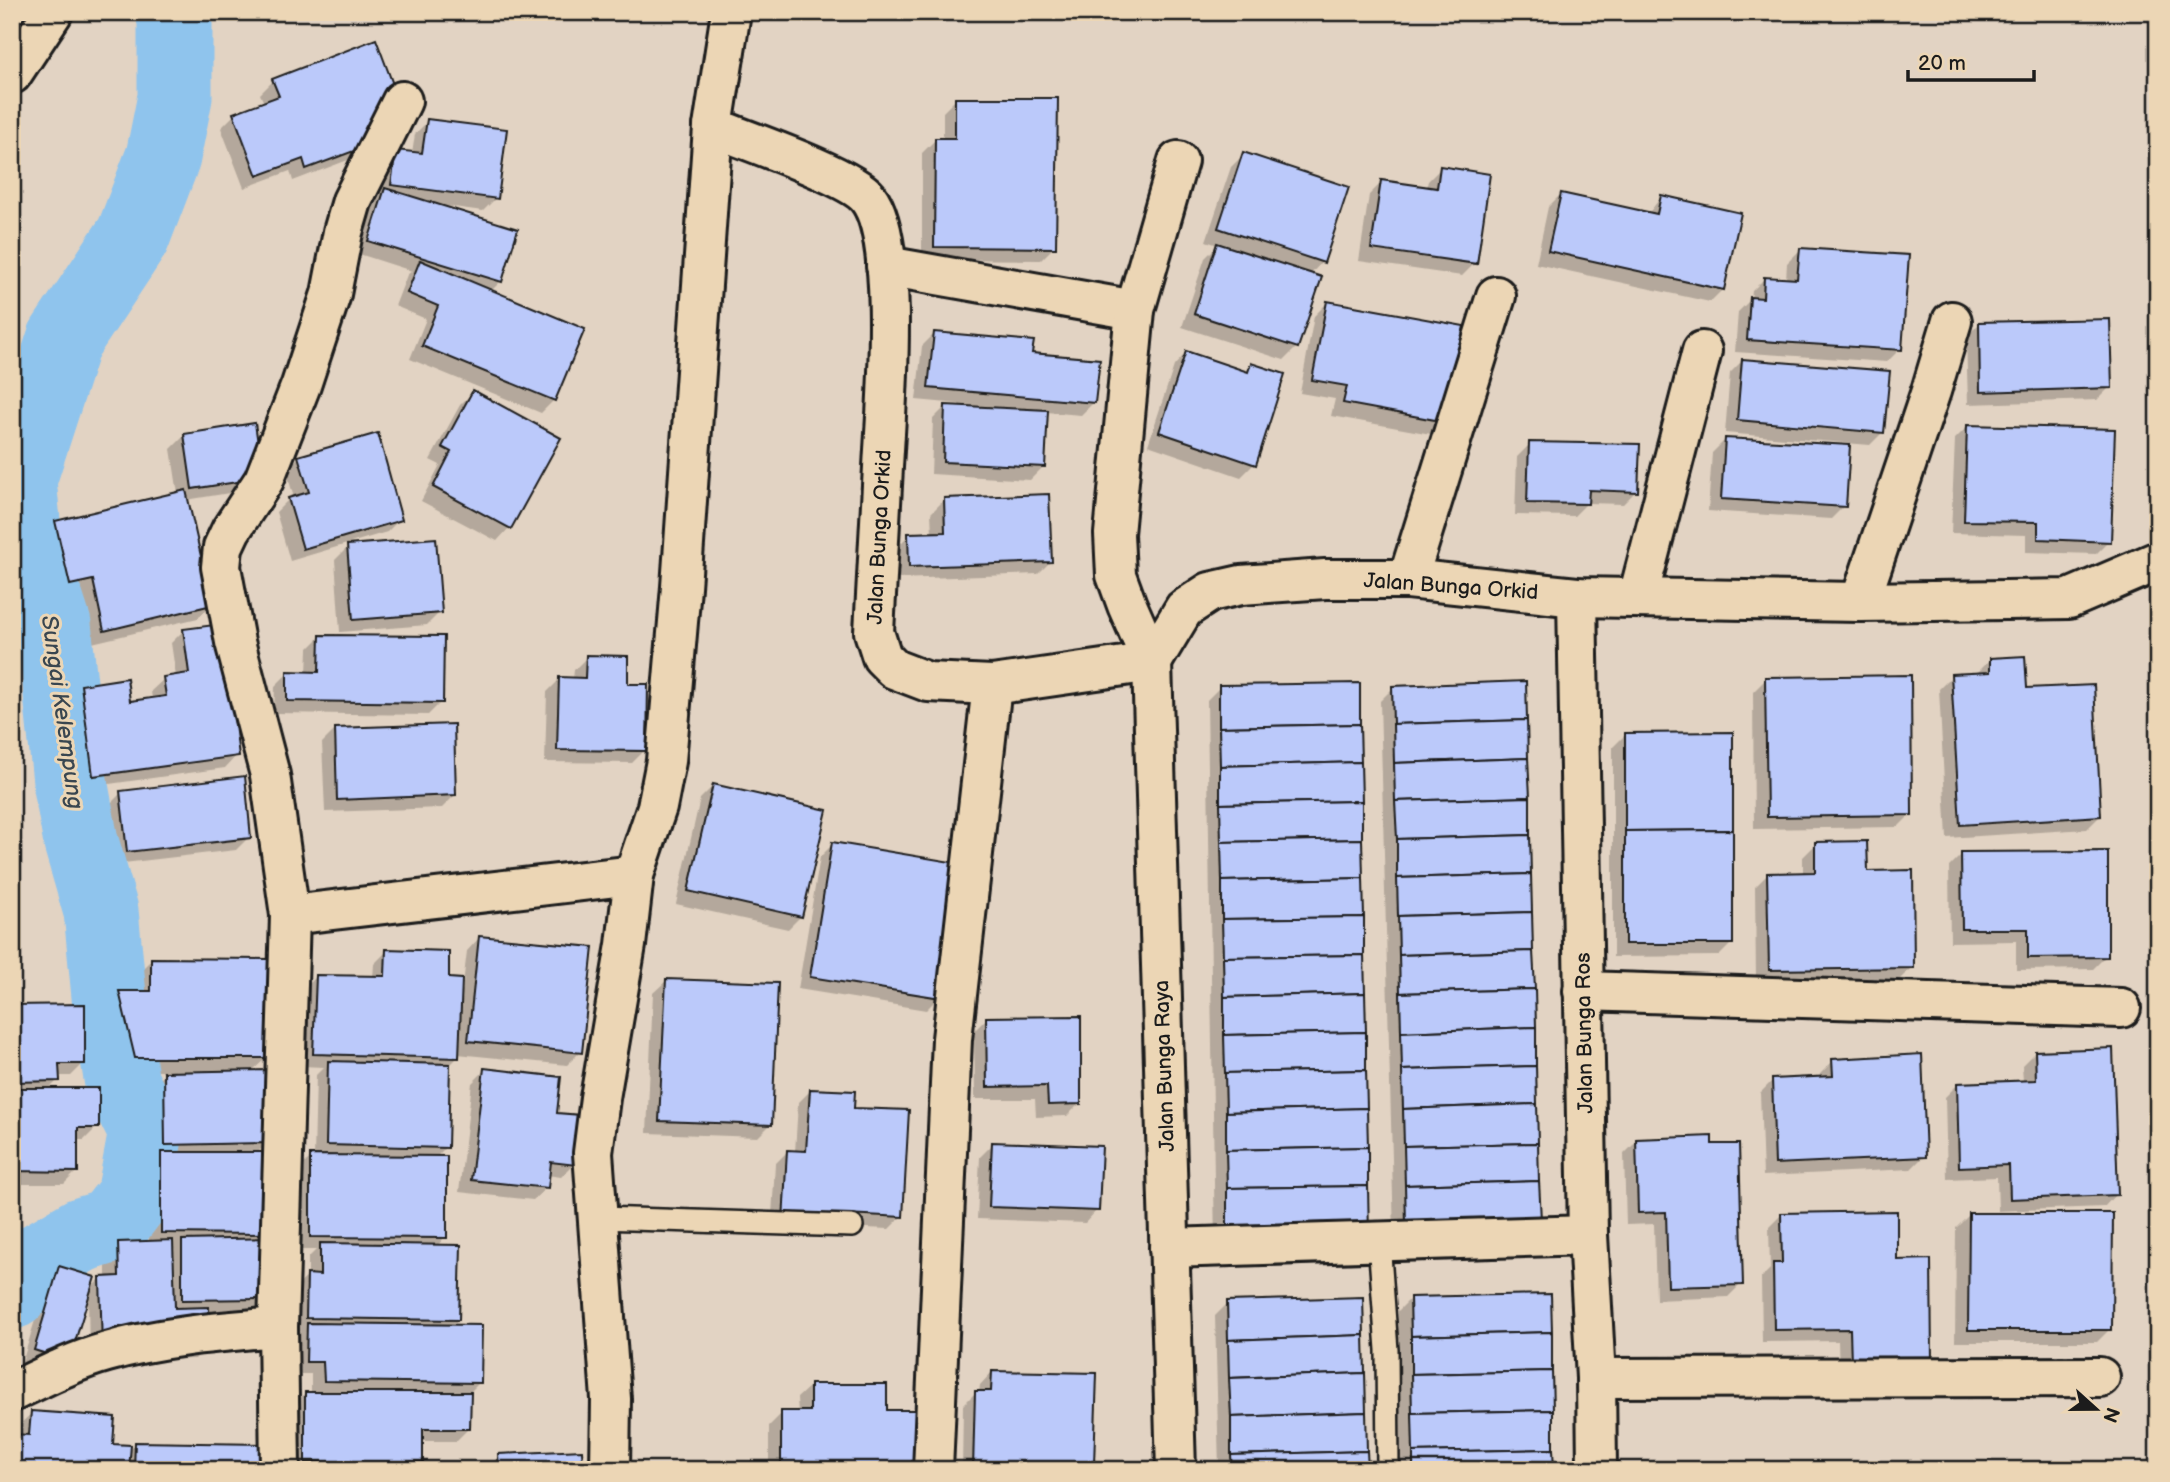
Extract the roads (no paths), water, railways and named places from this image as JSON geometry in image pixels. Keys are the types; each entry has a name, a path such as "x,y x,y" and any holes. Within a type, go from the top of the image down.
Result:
{"street":[{"path":"12,74 53,12"},
{"path":"610,1470 611,1399 600,1218 593,1153 626,945 634,875 657,807 666,761 713,127 731,12"},
{"path":"280,1470 278,1327 290,915 270,775 235,642 221,567 223,547 264,480 301,385 331,294 352,201 402,101"},
{"name":"Jalan Bunga Orkid","path":"713,127 847,182 867,197 879,218 886,266 890,335 874,632 882,657 894,669 928,682 992,685 1152,662 1184,609 1210,592 1241,584 1301,580 1408,579 1577,597 1860,602 2069,599 2158,561"},
{"path":"1152,662 1126,605 1116,575 1114,534 1135,310 1178,161"},
{"path":"886,266 1135,310"},
{"path":"1408,579 1496,296"},
{"path":"1860,602 1952,321"},
{"path":"1638,597 1702,351"},
{"name":"Jalan Bunga Ros","path":"1577,597 1588,1235 1596,1378 1597,1470"},
{"name":"Jalan Bunga Raya","path":"1152,662 1176,1470"},
{"path":"933,1470 952,1039 992,685"},
{"path":"290,915 634,875"},
{"path":"1583,991 2121,1008"},
{"path":"1169,1248 1588,1235"},
{"path":"12,1392 55,1371 107,1352 190,1335 278,1327"},
{"path":"1596,1378 2100,1377"}],"lane":[{"path":"600,1218 852,1226"},
{"path":"1379,1241 1387,1350 1388,1470"}],"waterway":[{"name":"Sungai Kelempung","path":"12,1292 40,1259 81,1235 111,1226 134,1196 146,1132 122,1084 110,1007 101,911 81,842 70,781 54,625 24,532 19,480 64,340 133,236 163,157 175,97 173,12"}]}
